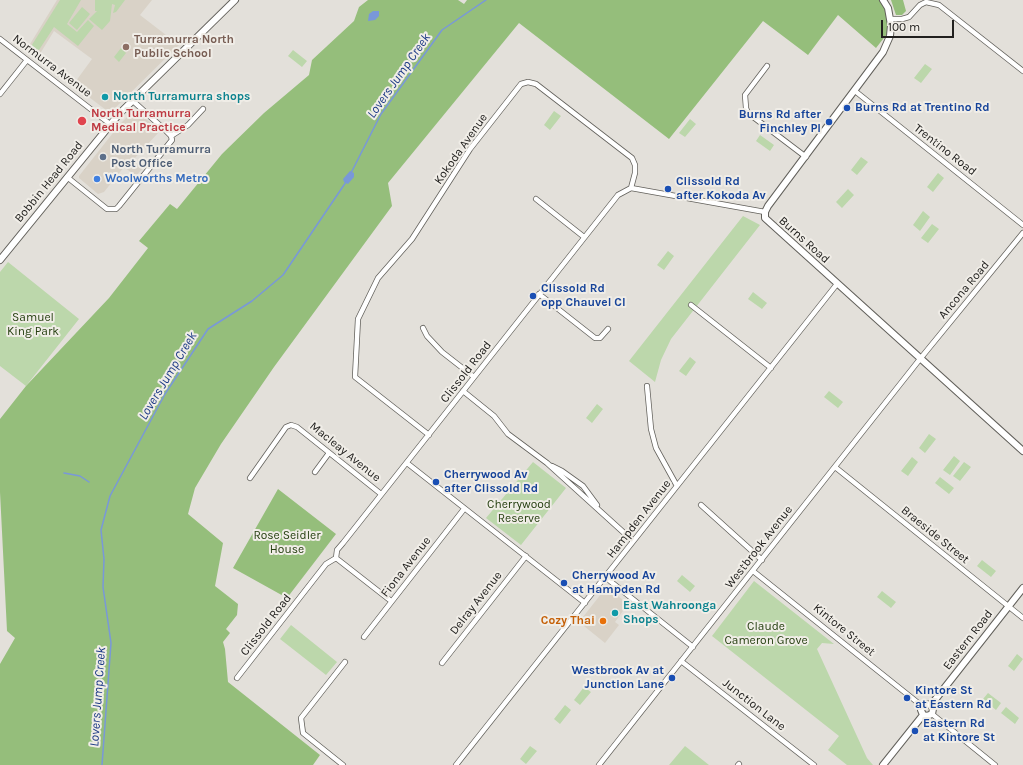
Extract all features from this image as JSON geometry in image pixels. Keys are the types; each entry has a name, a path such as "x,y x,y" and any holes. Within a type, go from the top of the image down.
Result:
{"main road":[{"name":"Bobbin Head Road","path":"0,260 110,124 235,0"},
{"name":"Burns Road","path":"883,0 890,19 890,36 883,52 765,212 767,222 1023,451"},
{"name":"Eastern Road","path":"931,705 1023,588"},
{"path":"926,704 931,705 933,709 932,714 927,716 923,715 921,710 922,706 926,704"},
{"path":"883,765 923,715"}],"street":[{"path":"890,19 904,19 909,17 920,5 926,2 939,5 1023,71"},
{"name":"Normurra Avenue","path":"0,39 110,124"},
{"path":"0,94 27,60"},
{"path":"767,66 745,95 748,113 806,157"},
{"name":"Kokoda Avenue","path":"429,435 355,377 358,319 378,278 412,239 470,150 521,84 528,82 536,84 632,158 635,165 635,173 631,188"},
{"name":"Trentino Road","path":"855,91 1023,225"},
{"path":"67,177 104,206 112,210 116,209 172,140 171,136 133,101"},
{"path":"171,136 188,125 204,109"},
{"path":"631,188 765,212"},
{"name":"Clissold Road","path":"237,678 326,564 336,558 337,550 584,237 618,195 631,188"},
{"path":"536,199 584,237"},
{"name":"Ancona Road","path":"920,359 1023,233"},
{"name":"Hampden Avenue","path":"456,765 837,284"},
{"path":"539,294 595,338 600,338 608,329"},
{"path":"691,305 771,368"},
{"path":"423,328 427,336 442,352 474,377"},
{"name":"Westbrook Avenue","path":"599,765 920,359"},
{"path":"646,386 651,429 656,448 677,486"},
{"path":"464,391 494,416 508,434 547,463 562,471 583,486 604,515 633,542"},
{"name":"Macleay Avenue","path":"250,478 286,427 291,425 297,427 382,494"},
{"path":"315,472 329,453"},
{"path":"407,463 584,603"},
{"name":"Braeside Street","path":"835,467 1023,618"},
{"path":"701,505 762,560"},
{"name":"Fiona Avenue","path":"364,637 464,509"},
{"name":"Delray Avenue","path":"442,663 526,556"},
{"path":"336,558 391,601"},
{"name":"Kintore Street","path":"753,571 922,706"},
{"path":"605,577 693,647"},
{"name":"Junction Lane","path":"682,661 814,765"},
{"path":"343,765 302,733 301,718 345,662"},
{"path":"932,714 995,765"}],"shaded area":[{"name":"Turramurra North Public School","path":"57,0 152,0 140,15 179,45 110,113 73,85 92,59 54,31 38,57 27,49"},
{"path":"134,110 159,129 159,132 133,160 143,168 136,176 124,167 104,192 98,194 79,178 79,176 120,124"},
{"path":"608,588 628,604 615,622 619,625 605,643 579,622 605,589"}],"green space":[{"path":"60,0 81,0 67,24 77,32 88,20 94,26 78,46 54,27 37,53 30,48"},
{"path":"95,0 125,0 116,12 113,13 115,5 112,4 110,21 102,30 89,19 97,11 95,11"},
{"path":"368,0 458,0 464,4 467,0 881,0 890,22 887,34 876,48 838,15 808,55 763,21 669,139 519,23 388,183 392,206 274,367 221,444 195,488 188,514 223,543 215,586 238,604 237,615 226,629 230,633 223,642 228,682 320,755 313,765 0,765 0,664 15,638 7,631 0,492 0,419 26,386 109,298 148,248 139,241 170,204 177,209 222,154 264,113 309,75 312,60 354,21 359,7"},
{"path":"891,0 903,0 906,11 902,15 896,15"},
{"path":"82,7 90,14 77,30 69,23"},
{"path":"121,48 126,53 119,62 114,57"},
{"path":"293,50 307,61 302,67 288,56"},
{"path":"925,64 932,69 921,83 914,78"},
{"path":"554,111 561,116 550,130 544,125"},
{"path":"690,119 696,124 685,137 679,133"},
{"path":"760,135 774,145 770,151 756,141"},
{"path":"861,157 868,162 857,175 851,170"},
{"path":"938,173 944,178 933,192 927,187"},
{"path":"848,189 854,195 842,208 836,202"},
{"path":"923,211 930,217 920,231 913,225"},
{"path":"743,216 760,225 671,339 661,360 655,382 629,361"},
{"path":"932,224 939,229 928,243 921,238"},
{"path":"668,251 674,256 664,270 657,265"},
{"name":"Samuel King Park","path":"8,262 79,319 26,386 0,366 0,272"},
{"path":"753,292 767,303 762,309 748,299"},
{"path":"690,357 696,362 686,376 679,371"},
{"path":"829,391 843,402 838,408 824,397"},
{"path":"597,404 603,409 592,423 586,418"},
{"path":"929,434 936,439 925,453 919,448"},
{"path":"954,456 960,461 950,475 943,470"},
{"path":"912,457 918,462 908,476 901,471"},
{"name":"Cherrywood Reserve","path":"533,462 566,488 521,545 486,518"},
{"path":"964,462 971,467 960,481 953,476"},
{"path":"940,477 954,488 949,494 935,483"},
{"name":"Rose Seidler House","path":"278,489 336,534 287,598 233,568"},
{"path":"982,560 996,571 991,577 977,566"},
{"path":"682,575 695,586 690,592 677,581"},
{"name":"Claude Cameron Grove","path":"754,581 834,644 822,643 817,649 867,758 873,765 847,765 828,750 839,736 712,636"},
{"path":"882,591 896,602 891,608 877,597"},
{"path":"291,625 337,662 326,675 280,639"},
{"path":"1017,654 1023,659 1014,671 1008,666"},
{"path":"584,687 591,692 580,705 574,700"},
{"path":"988,693 1001,703 996,710 983,699"},
{"path":"565,705 571,710 560,724 554,719"},
{"path":"1006,707 1019,718 1015,724 1001,713"},
{"path":"530,746 537,751 526,764 520,759"},
{"path":"685,746 709,765 669,765"}],"water":[{"path":"373,11 379,11 379,16 375,20 368,21 369,14"},
{"path":"350,171 354,173 354,177 348,184 344,182 343,179"}],"waterway":[{"name":"Lovers Jump Creek","path":"351,173 381,114 442,30 486,0"},
{"name":"Lovers Jump Creek","path":"102,765 111,643 103,587 104,559 101,530 110,496 165,394 208,329 252,301 283,275 346,182"},
{"path":"64,473 80,476 89,482"}],"place":[{"name":"Turramurra North Public School","path":"126,47"},
{"name":"North Turramurra shops","path":"105,97"},
{"name":"Burns Rd at Trentino Rd","path":"847,108"},
{"name":"North Turramurra Medical Practice","path":"82,121"},
{"name":"Burns Rd after Finchley Pl","path":"829,122"},
{"name":"North Turramurra Post Office","path":"103,157"},
{"name":"Woolworths Metro","path":"97,179"},
{"name":"Clissold Rd after Kokoda Av","path":"668,189"},
{"name":"Clissold Rd opp Chauvel Cl","path":"533,296"},
{"name":"Cherrywood Av after Clissold Rd","path":"436,482"},
{"name":"Cherrywood Av at Hampden Rd","path":"564,583"},
{"name":"East Wahroonga Shops","path":"615,613"},
{"name":"Cozy Thai","path":"603,621"},
{"name":"Westbrook Av at Junction Lane","path":"672,678"},
{"name":"Kintore St at Eastern Rd","path":"907,698"},
{"name":"Eastern Rd at Kintore St","path":"915,731"}]}
